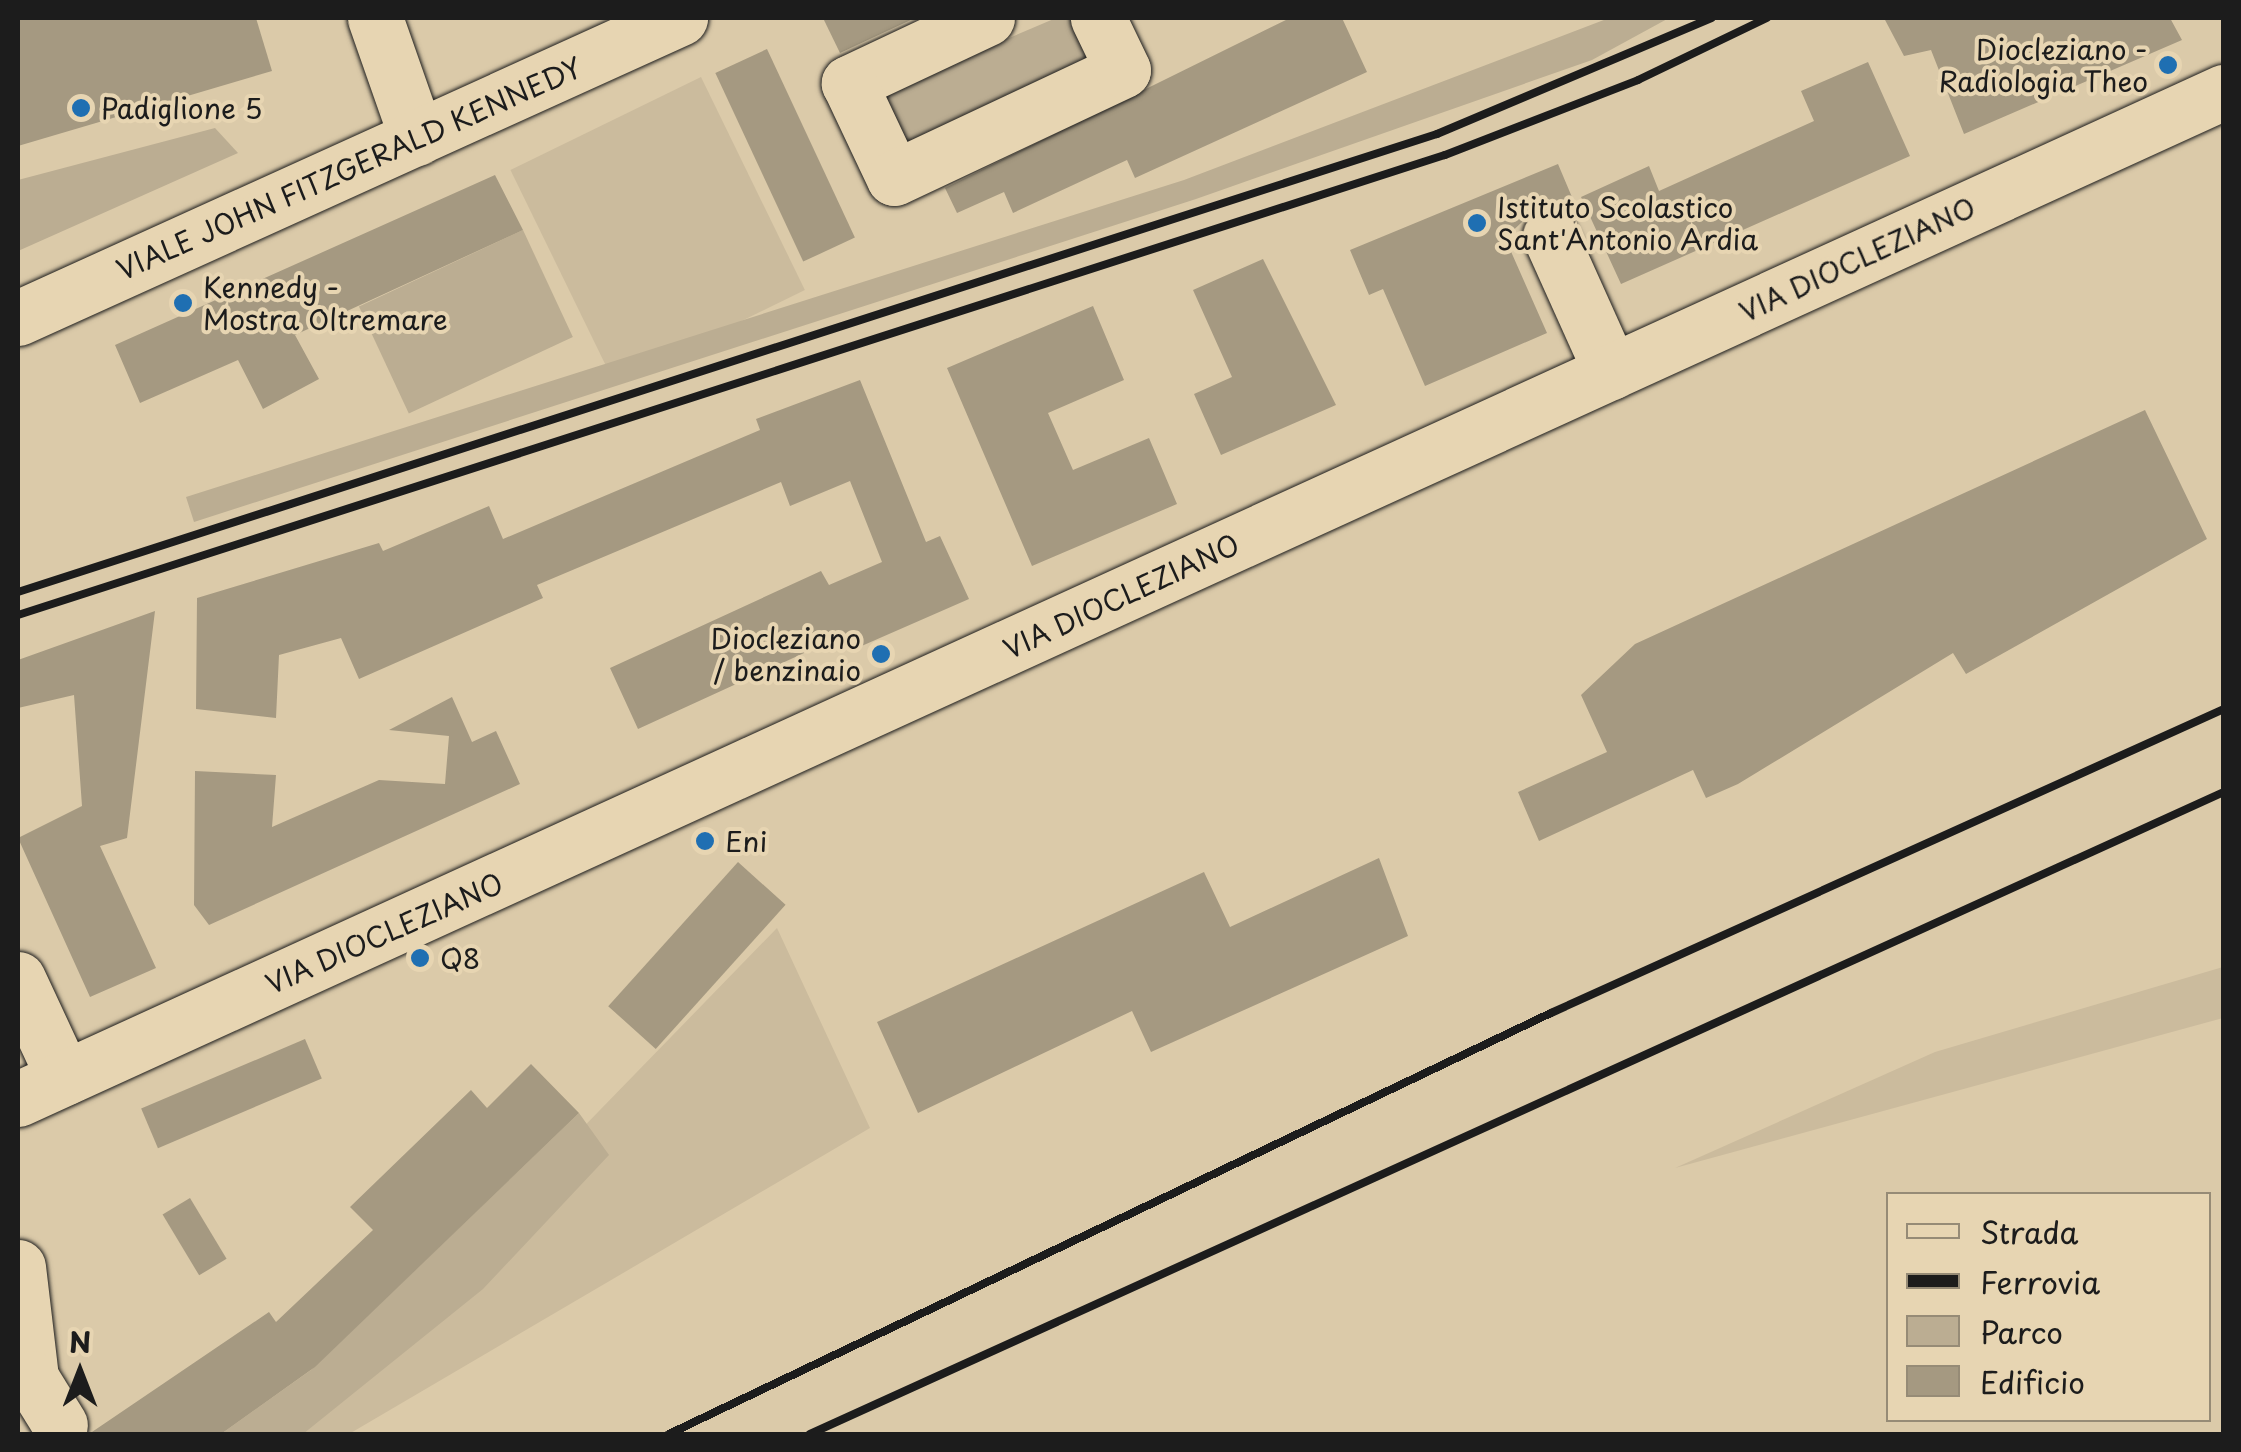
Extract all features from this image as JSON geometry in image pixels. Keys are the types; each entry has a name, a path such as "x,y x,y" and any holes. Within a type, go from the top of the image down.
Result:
{"street":[{"path":"376,18 417,138"},
{"name":"VIALE JOHN FITZGERALD KENNEDY","path":"18,318 680,18"},
{"path":"987,18 850,83 894,178 1123,70 1111,22"},
{"name":"VIA DIOCLEZIANO","path":"41,1088 2224,92"},
{"path":"1550,236 1611,372"},
{"path":"18,979 41,1088"},
{"path":"18,1267 31,1378 60,1425"}],"shaded area":[{"path":"701,77 805,290 614,383 510,170"},
{"path":"777,928 870,1128 349,1434 243,1434 528,1184"},
{"path":"2223,967 2223,1018 1675,1168 1935,1052"}],"green space":[{"path":"1056,18 1079,18 1099,65 900,150 876,95"},
{"path":"1609,18 1669,18 1592,60 1196,199 194,522 186,497 1184,180"},
{"path":"215,128 238,153 18,251 18,180"},
{"path":"523,230 573,337 409,413 359,306"},
{"path":"579,1113 609,1155 483,1289 303,1434 221,1434 311,1370"}],"building":[{"name":"Padiglione 5","path":"18,18 256,18 272,71 18,146"},
{"path":"823,18 915,18 840,53"},
{"path":"1290,18 1342,18 1367,72 1135,178 1127,160 1013,213 1004,192 957,213 945,188"},
{"path":"1884,18 2170,18 2182,40 1964,134 1931,50 1904,56"},
{"path":"767,49 855,238 803,262 715,73"},
{"path":"1868,62 1910,156 1621,284 1581,197 1649,166 1659,191 1814,121 1801,91"},
{"path":"1558,164 1577,209 1538,207 1505,238 1547,333 1425,386 1383,289 1369,295 1350,250"},
{"path":"495,175 523,230 295,335 319,379 263,409 238,360 140,403 115,345"},
{"path":"1263,259 1336,405 1221,455 1194,394 1232,377 1193,290"},
{"path":"1093,306 1124,380 1048,413 1073,470 1149,438 1177,504 1032,566 947,368"},
{"path":"860,380 926,542 940,536 969,599 857,648 850,632 638,729 610,668 821,571 829,585 882,562 850,481 790,506 781,482 537,585 543,598 359,679 341,638 279,655 276,718 196,709 197,598 379,543 383,551 489,506 503,539 760,430 756,419"},
{"path":"2145,410 2207,539 1966,674 1953,653 1738,784 1706,798 1693,770 1539,841 1518,792 1607,752 1581,695 1635,644"},
{"path":"155,611 127,838 100,846 156,968 90,997 18,838 82,806 74,695 18,708 18,660"},
{"path":"452,697 472,742 496,731 520,784 209,925 194,905 195,771 276,775 272,827 379,780 445,784 449,736 389,730"},
{"path":"1379,858 1408,936 1151,1052 1132,1011 918,1113 877,1022 1204,872 1230,927"},
{"path":"738,862 786,905 656,1049 608,1006"},
{"path":"305,1039 322,1079 158,1148 141,1109"},
{"path":"531,1064 579,1113 315,1367 221,1434 89,1434 269,1312 276,1322 373,1230 350,1207 471,1090 487,1108"},
{"path":"190,1198 227,1259 199,1275 163,1214"}],"railway":[{"path":"18,592 1437,134 1711,18"},
{"path":"18,615 1445,155 1638,80 1767,18"},
{"path":"669,1434 1551,1013 2224,709"},
{"path":"810,1434 2224,792"}],"place":[{"name":"Diocleziano - Radiologia Theo","path":"2168,65"},
{"name":"Padiglione 5","path":"81,108"},
{"name":"Istituto Scolastico Sant'Antonio Ardia","path":"1477,223"},
{"name":"Kennedy - Mostra Oltremare","path":"183,303"},
{"name":"Diocleziano / benzinaio","path":"881,654"},
{"name":"Eni","path":"705,841"},
{"name":"Q8","path":"420,958"}]}
